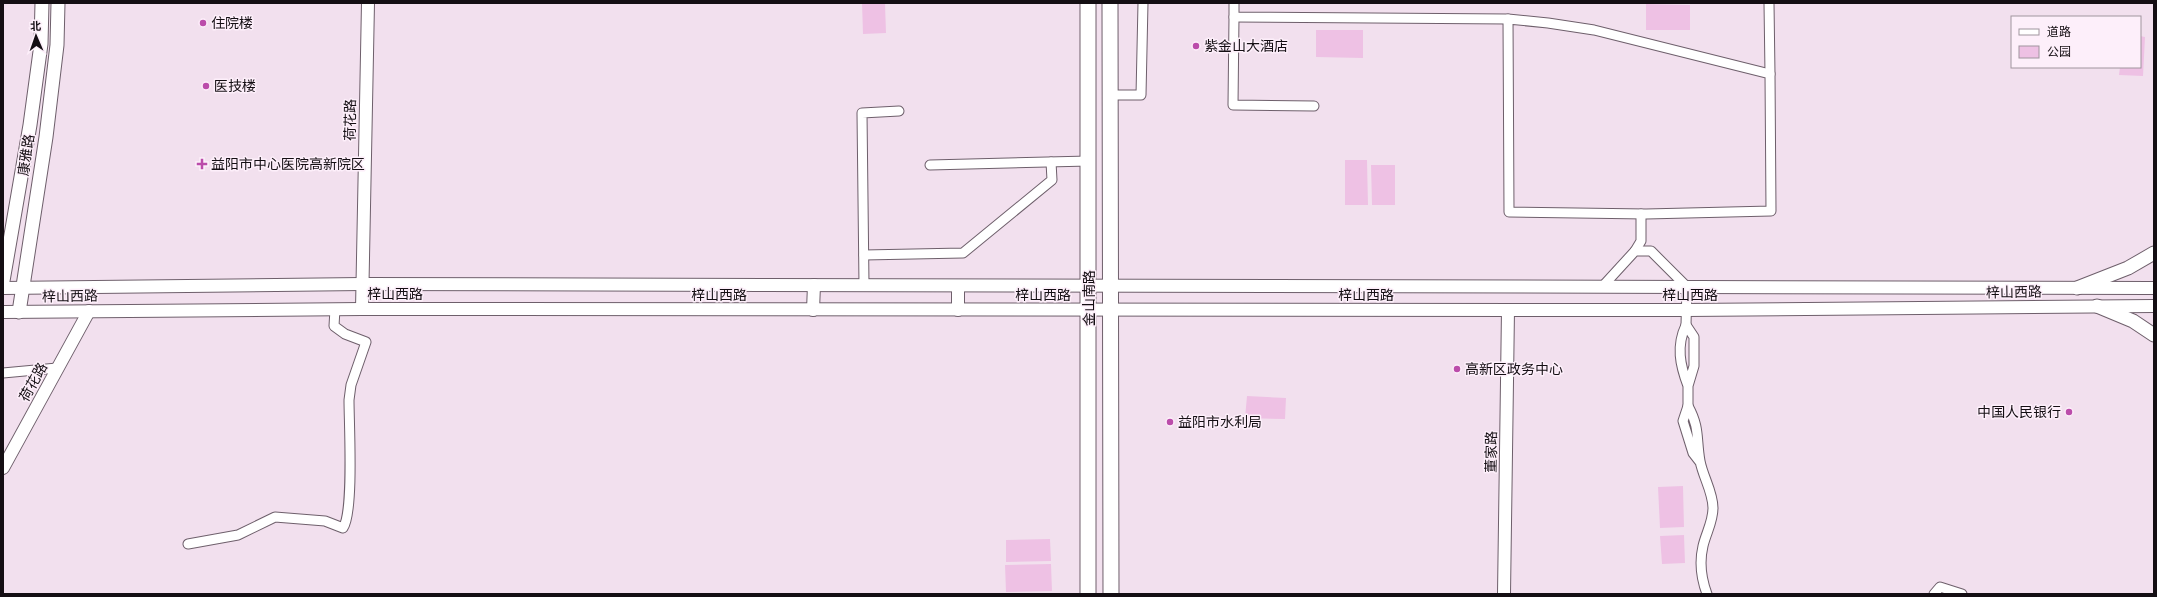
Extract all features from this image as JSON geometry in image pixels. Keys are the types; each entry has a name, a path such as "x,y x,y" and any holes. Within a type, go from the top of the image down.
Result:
{"highway":[{"name":"金山南路","path":"1088,3 1088,594"},
{"name":"金山南路","path":"1110,3 1111,594"}],"main road":[{"name":"康雅路","path":"3,281 32,110 41,44 42,3"},
{"name":"康雅路","path":"19,312 57,45 58,3"},
{"path":"2077,288 2128,268 2154,253"},
{"path":"2097,306 2133,321 2154,335"}],"street":[{"name":"荷花路","path":"362,309 368,3"},
{"path":"1110,95 1141,95 1143,3"},
{"path":"1234,3 1233,105 1314,106"},
{"path":"1508,19 1509,212 1644,214 1771,211 1769,3"},
{"path":"1234,17 1508,19 1548,22 1594,30 1770,74"},
{"path":"864,286 862,113 899,111"},
{"path":"930,165 1089,161"},
{"path":"864,255 963,253 1052,180 1051,162"},
{"path":"1602,287 1635,251 1640,242 1644,214"},
{"path":"1644,214 1646,242 1651,251 1686,287 1686,326 1680,338 1681,367 1688,386"},
{"path":"1635,251 1651,251"},
{"name":"梓山西路","path":"3,288 362,284 2154,288"},
{"path":"813,310 814,285"},
{"path":"958,286 958,310"},
{"name":"梓山西路","path":"3,312 334,309 1686,310 2154,306"},
{"path":"188,544 238,535 276,517 325,522 343,528 347,522 349,501 349,400 352,385 366,342 345,334 334,326 334,309"},
{"name":"董家路","path":"1504,594 1508,310"},
{"name":"荷花路","path":"3,468 89,311"},
{"path":"1686,326 1694,338 1694,366 1688,386 1688,406 1697,421 1700,462 1713,507 1712,521 1703,546 1700,564 1701,578 1707,594"},
{"path":"3,373 57,368"},
{"path":"1934,594 1940,587 1962,594"}],"green space":[{"path":"862,3 885,3 886,33 863,34"},
{"path":"1646,4 1690,5 1690,30 1646,30"},
{"path":"1316,30 1363,30 1363,58 1316,57"},
{"path":"2141,36 2145,37 2143,76 2119,75 2120,68 2141,68"},
{"path":"1345,160 1367,160 1368,205 1345,205"},
{"path":"1371,165 1395,165 1395,205 1372,205"},
{"path":"1247,396 1286,398 1285,419 1245,418"},
{"path":"1683,486 1684,527 1660,528 1658,487"},
{"path":"1684,535 1685,563 1662,564 1660,536"},
{"path":"1050,539 1051,561 1006,562 1006,540"},
{"path":"1051,564 1052,591 1006,592 1005,565"}],"place":[{"name":"住院楼","path":"203,23"},
{"name":"紫金山大酒店","path":"1196,46"},
{"name":"医技楼","path":"206,86"},
{"name":"益阳市中心医院高新院区","path":"202,164"},
{"name":"高新区政务中心","path":"1457,369"},
{"name":"中国人民银行","path":"2069,412"},
{"name":"益阳市水利局","path":"1170,422"}]}
